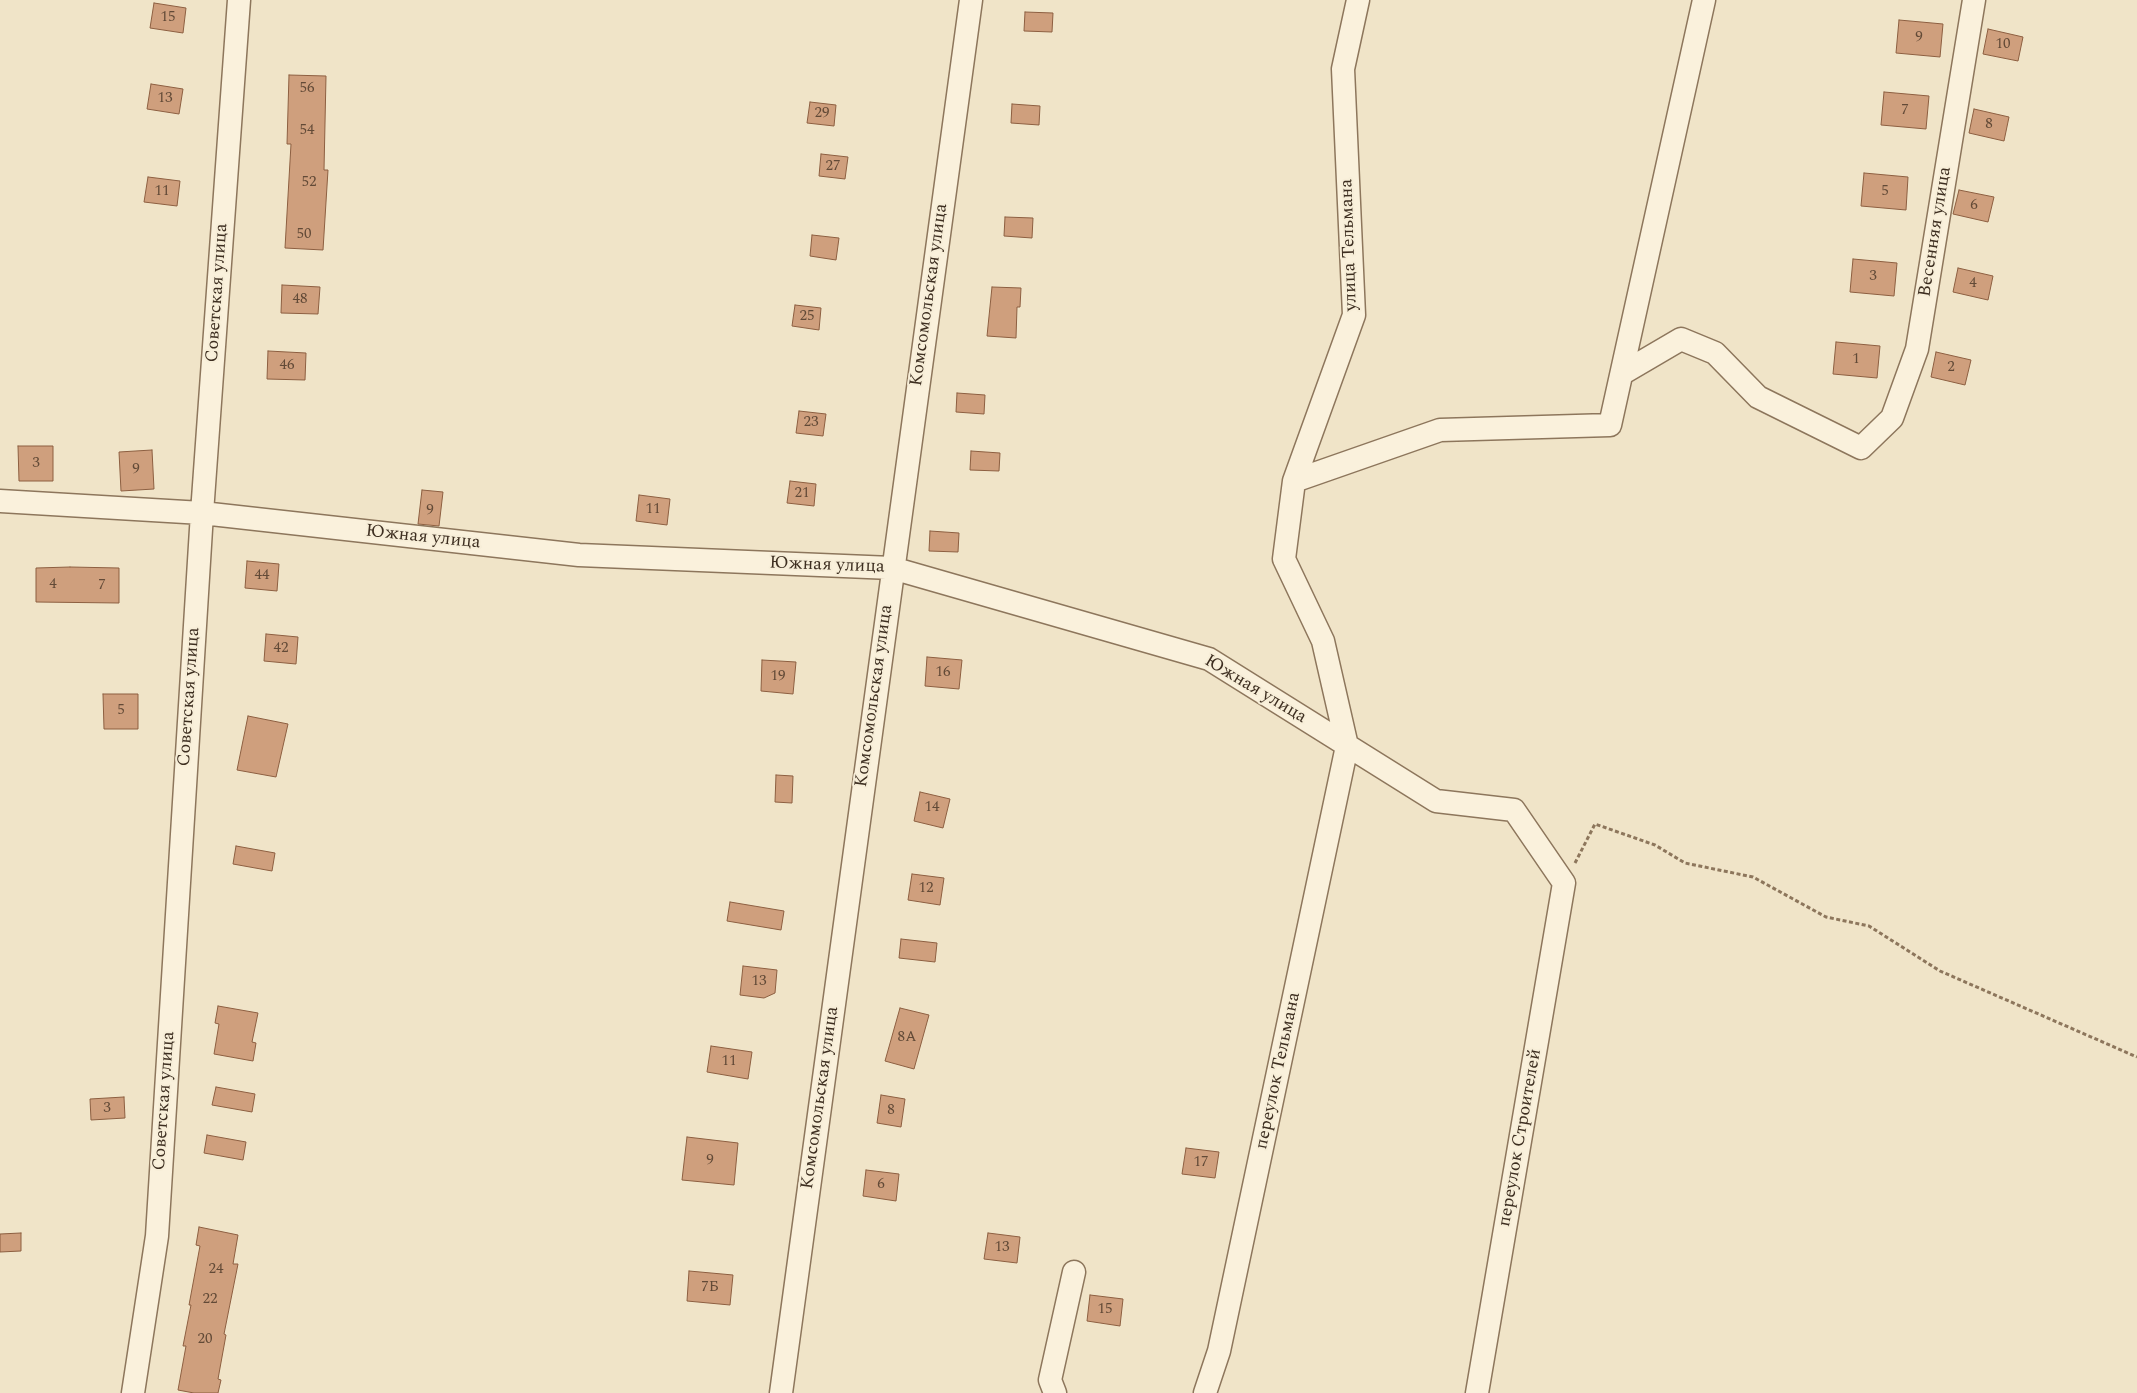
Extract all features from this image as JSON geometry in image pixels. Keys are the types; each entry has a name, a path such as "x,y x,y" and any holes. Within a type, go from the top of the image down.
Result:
{"street":[{"name":"Советская улица","path":"133,1393 157,1236 202,513 239,0"},
{"name":"Комсомольская улица","path":"781,1393 892,568 971,0"},
{"name":"улица Тельмана","path":"1347,746 1323,641 1284,559 1294,481 1354,315 1343,69 1358,0"},
{"path":"1294,481 1440,430 1610,425 1623,374 1704,0"},
{"name":"Весенняя улица","path":"1623,374 1681,339 1715,353 1758,396 1861,448 1892,418 1917,350 1974,0"},
{"name":"Южная улица","path":"0,501 202,513 579,556 892,568 1209,659 1436,801 1514,810 1564,883"},
{"name":"переулок Тельмана","path":"1205,1393 1219,1351 1347,746"},
{"name":"переулок Строителей","path":"1477,1393 1564,883"},
{"path":"1055,1393 1050,1380 1074,1272"}],"path":[{"path":"1564,883 1595,824 1655,845 1685,863 1753,877 1826,917 1869,926 1940,971 2137,1057"}],"building":[{"path":"154,3 186,8 183,33 150,28"},
{"path":"1025,12 1053,13 1052,32 1024,31"},
{"path":"1899,20 1943,24 1940,57 1896,53"},
{"path":"1988,29 2023,37 2018,61 1983,54"},
{"path":"289,75 326,76 324,170 328,170 323,250 285,248 291,144 287,144"},
{"path":"151,84 183,89 179,114 147,109"},
{"path":"1884,92 1929,96 1926,129 1881,125"},
{"path":"810,102 836,105 834,126 807,123"},
{"path":"1012,104 1040,106 1039,125 1011,123"},
{"path":"1974,109 2009,117 2004,141 1969,133"},
{"path":"821,154 848,157 845,179 819,176"},
{"path":"1864,173 1908,177 1906,210 1861,206"},
{"path":"148,177 180,181 177,206 144,202"},
{"path":"1959,190 1994,197 1988,222 1953,214"},
{"path":"1005,217 1033,218 1032,238 1004,236"},
{"path":"812,235 839,238 836,260 810,256"},
{"path":"1853,259 1897,263 1894,296 1850,292"},
{"path":"1958,268 1993,276 1988,300 1953,292"},
{"path":"282,285 320,287 318,314 281,313"},
{"path":"992,287 1021,288 1020,307 1017,307 1016,338 987,336"},
{"path":"795,305 821,308 819,330 792,326"},
{"path":"1836,342 1880,346 1877,378 1833,374"},
{"path":"268,351 306,353 305,380 267,379"},
{"path":"1936,352 1971,360 1965,385 1931,377"},
{"path":"957,393 985,395 984,414 956,412"},
{"path":"799,411 826,414 823,436 796,433"},
{"path":"18,446 53,446 53,481 19,481"},
{"path":"152,450 154,489 121,491 119,452"},
{"path":"971,451 1000,453 999,471 970,470"},
{"path":"790,481 816,484 814,506 787,503"},
{"path":"422,490 443,492 439,526 418,524"},
{"path":"639,495 670,499 667,525 636,521"},
{"path":"930,531 959,533 958,552 929,551"},
{"path":"247,561 279,564 277,591 245,588"},
{"path":"36,568 119,568 119,603 36,602"},
{"path":"266,634 298,637 296,664 264,661"},
{"path":"927,657 962,660 959,689 925,686"},
{"path":"762,660 796,662 793,694 761,691"},
{"path":"103,694 138,694 138,729 104,729"},
{"path":"248,716 288,724 276,777 237,770"},
{"path":"776,775 793,776 792,803 775,802"},
{"path":"920,792 950,799 943,828 914,821"},
{"path":"236,846 275,853 272,871 233,864"},
{"path":"912,874 944,878 940,905 908,900"},
{"path":"730,902 784,911 781,930 727,921"},
{"path":"901,939 937,943 935,962 899,958"},
{"path":"743,966 777,970 775,993 764,998 740,995"},
{"path":"218,1006 258,1013 252,1042 256,1043 253,1061 214,1054 219,1024 215,1023"},
{"path":"900,1008 929,1015 914,1069 885,1061"},
{"path":"711,1046 752,1052 748,1079 707,1072"},
{"path":"216,1087 255,1094 252,1112 212,1105"},
{"path":"881,1095 905,1099 901,1127 877,1123"},
{"path":"124,1097 125,1118 91,1120 90,1099"},
{"path":"207,1135 246,1142 243,1160 204,1153"},
{"path":"687,1137 738,1143 734,1185 682,1180"},
{"path":"1186,1148 1219,1152 1215,1178 1182,1174"},
{"path":"866,1170 899,1174 896,1201 863,1196"},
{"path":"199,1227 238,1235 233,1264 238,1264 224,1334 226,1335 218,1379 221,1380 218,1393 194,1393 178,1390 186,1346 183,1346 191,1305 189,1305 200,1246 196,1245"},
{"path":"21,1233 21,1251 0,1252 0,1234"},
{"path":"988,1233 1020,1237 1017,1263 984,1259"},
{"path":"689,1271 733,1275 730,1305 687,1301"},
{"path":"1090,1295 1123,1299 1120,1326 1087,1321"}]}
